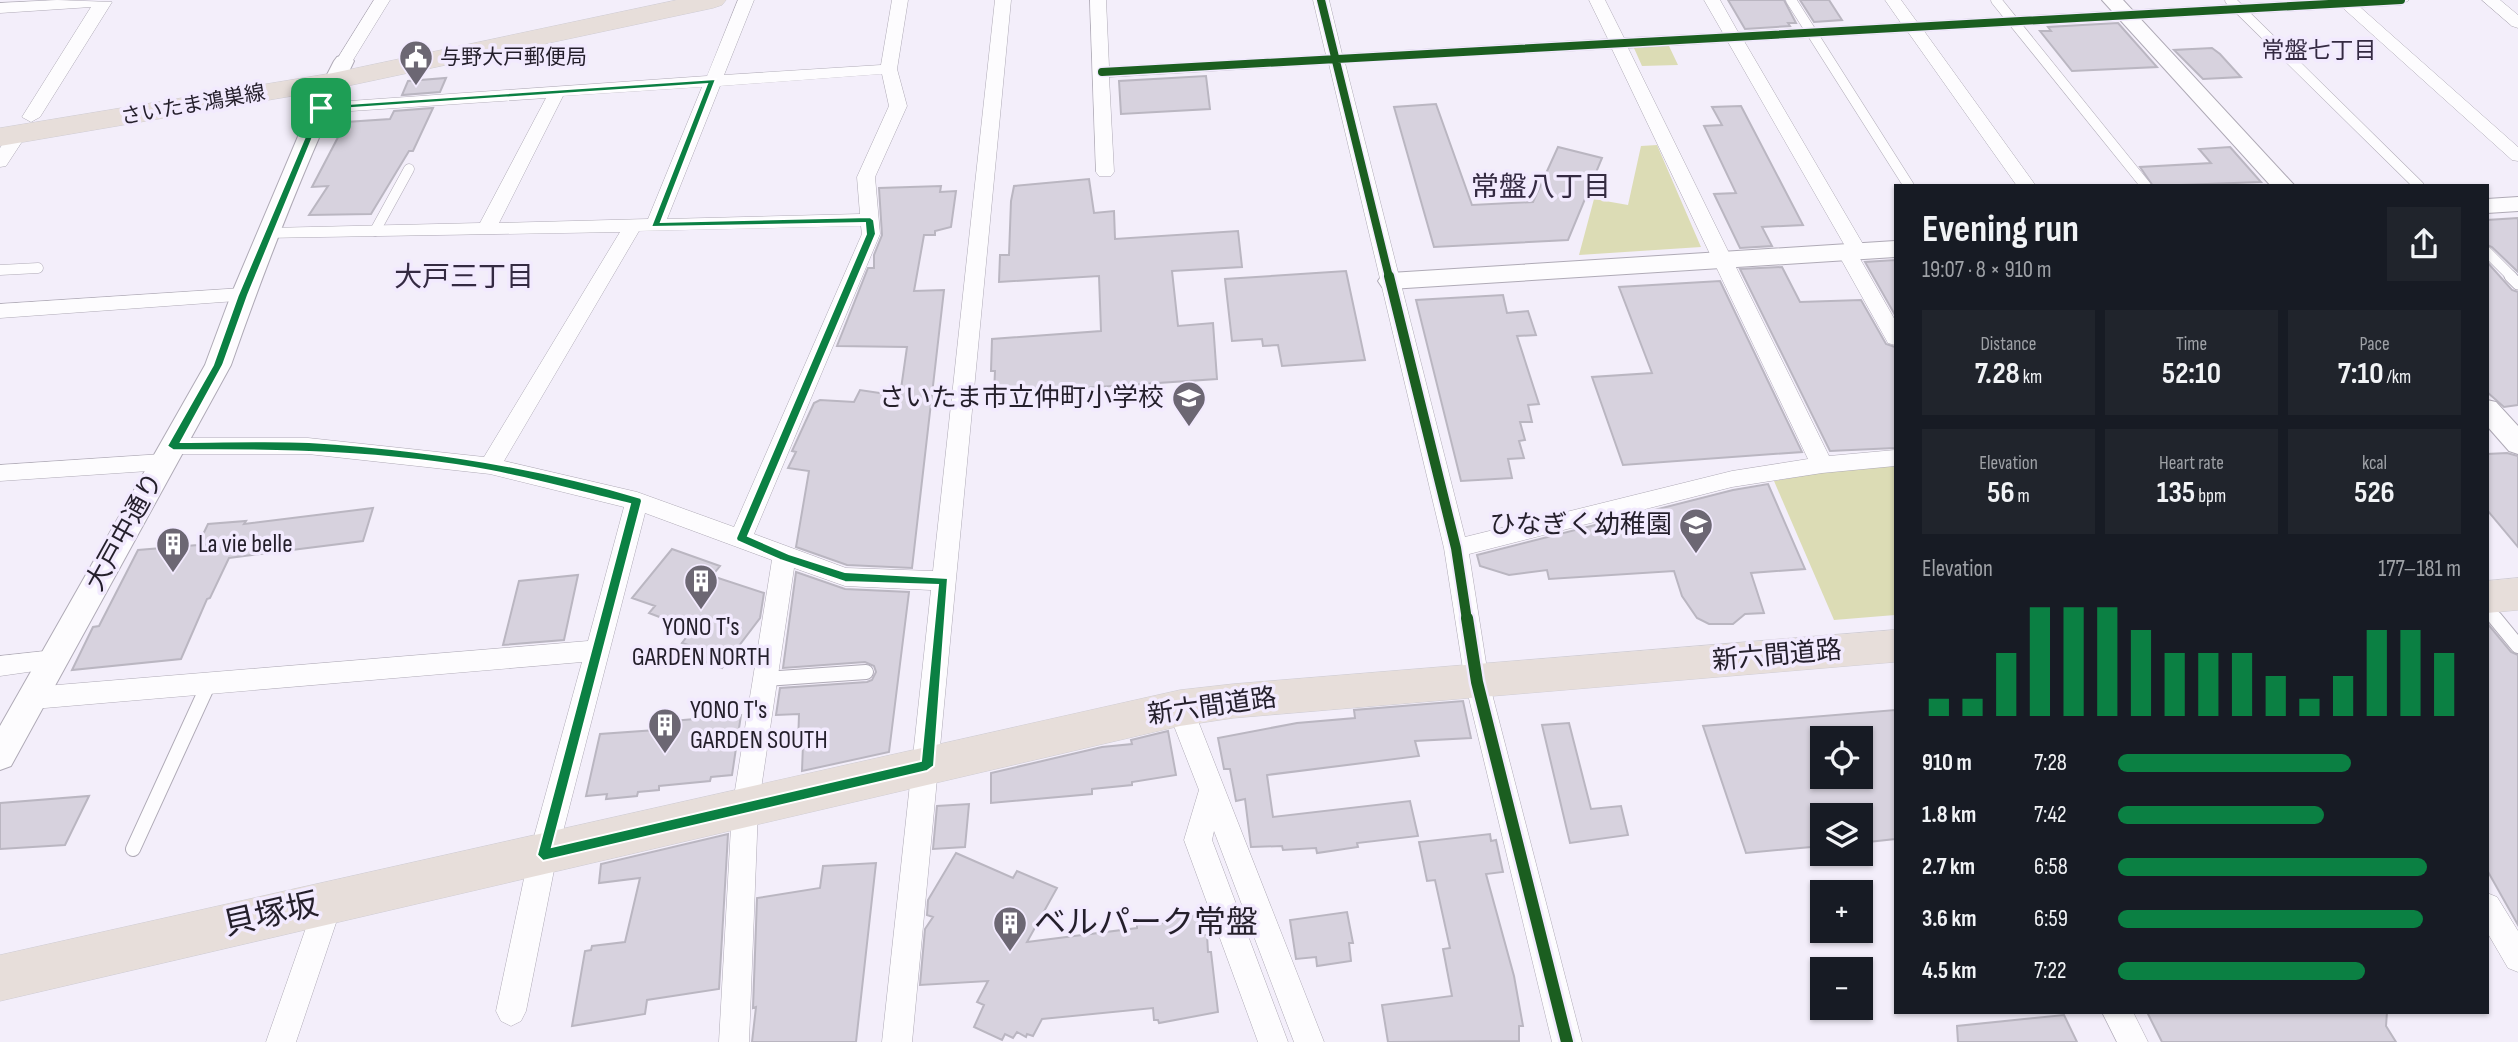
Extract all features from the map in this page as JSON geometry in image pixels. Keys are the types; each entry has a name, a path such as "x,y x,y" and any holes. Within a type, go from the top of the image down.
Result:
{"main road":[{"name":"さいたま鴻巣線","path":"339,71 645,0"},
{"name":"さいたま鴻巣線","path":"12,128 339,71 713,0"},
{"path":"2489,597 2518,594"},
{"name":"新六間道路","path":"543,855 1180,708 1233,701 1894,646"},
{"name":"貝塚坂","path":"0,978 543,855"}],"street":[{"name":"大戸中通り","path":"0,756 218,365 243,295 321,108 339,71 382,0"},
{"path":"655,225 746,0"},
{"path":"741,538 871,234 866,177 898,106 890,69 900,0"},
{"path":"897,1042 1003,0"},
{"path":"1098,0 1105,172"},
{"path":"1321,0 1456,548 1477,682 1567,1042"},
{"path":"1597,0 1822,465"},
{"path":"1712,0 1852,251 1894,336"},
{"path":"1893,0 2026,184"},
{"path":"1102,72 2013,21 2119,8 2401,0"},
{"path":"2490,0 2518,23"},
{"path":"0,8 104,1"},
{"path":"0,162 12,128 104,1"},
{"path":"2345,1 2518,156"},
{"path":"2119,8 2282,184"},
{"path":"321,108 890,69"},
{"path":"486,229 557,92"},
{"path":"2489,206 2518,204"},
{"path":"269,234 870,220"},
{"path":"490,466 633,226"},
{"path":"1390,281 1894,249"},
{"path":"0,311 243,295"},
{"path":"2489,412 2518,444"},
{"path":"0,473 168,454 307,446 490,466 637,501 845,577 944,581"},
{"path":"1456,548 1732,479 1822,465 1894,458"},
{"path":"511,1011 543,855 637,501"},
{"path":"734,1042 745,809 785,557"},
{"path":"33,698 598,650"},
{"path":"0,666 54,660"},
{"path":"1180,708 1309,1042"},
{"path":"1212,790 1198,839 1273,1042"},
{"path":"281,1042 329,902"},
{"path":"2489,909 2518,958"},
{"path":"2118,1014 2133,1042"}],"lane":[{"path":"1791,0 1908,184"},
{"path":"1996,0 2144,184"},
{"path":"2235,4 2417,184"},
{"path":"375,231 409,169"},
{"path":"2489,254 2518,284"},
{"path":"0,270 38,268"},
{"path":"2489,610 2518,646"},
{"path":"765,680 866,672"},
{"path":"134,849 209,683"}],"green space":[{"path":"1669,46 1678,65 1642,66 1634,48"},
{"path":"1657,145 1701,247 1579,255 1594,199 1628,205 1641,146"},
{"path":"1894,465 1894,615 1834,620 1774,481 1854,467"}],"building":[{"path":"1728,0 1784,0 1796,23 1788,23 1790,26 1745,29"},
{"path":"1800,0 1829,0 1842,20 1814,22"},
{"path":"2118,23 2157,67 2072,71 2040,31 2051,31 2048,27"},
{"path":"2212,48 2241,77 2203,79 2174,50"},
{"path":"1206,76 1210,109 1121,114 1119,81"},
{"path":"446,78 440,92 402,95 408,81"},
{"path":"1436,104 1472,205 1533,202 1558,147 1602,158 1568,240 1434,247 1394,107"},
{"path":"1741,106 1803,225 1762,227 1772,246 1740,248 1714,194 1736,193 1704,126 1722,125 1712,107"},
{"path":"433,108 413,151 409,151 371,214 309,215 328,186 312,187 346,122 390,119 394,111"},
{"path":"2230,147 2261,182 2152,184 2140,167 2211,163 2199,149"},
{"path":"1089,179 1094,213 1114,211 1115,239 1238,231 1242,267 1172,271 1178,326 1213,323 1217,379 994,394 995,371 991,371 992,339 1101,331 1099,276 999,282 1000,255 1009,255 1014,186"},
{"path":"941,186 940,192 956,191 951,227 935,231 935,235 924,235 914,291 944,290 912,568 847,565 796,547 809,471 788,468 796,452 792,451 814,403 820,400 854,402 860,390 900,396 907,347 837,346 868,268 874,268 874,255 882,235 879,188"},
{"path":"2518,218 2518,272 2489,246 2489,220"},
{"path":"1894,260 1894,313 1865,262"},
{"path":"2489,264 2512,290 2518,292 2518,405 2504,407 2489,394"},
{"path":"1782,267 1800,302 1861,300 1886,344 1894,347 1894,448 1830,451 1740,269"},
{"path":"1346,271 1365,360 1282,366 1278,345 1263,346 1262,339 1232,341 1225,279"},
{"path":"1720,281 1802,452 1623,465 1592,377 1652,373 1619,287"},
{"path":"1503,295 1507,313 1528,311 1536,335 1517,336 1539,404 1528,405 1532,422 1520,422 1525,440 1519,441 1524,458 1508,459 1512,478 1461,481 1416,300"},
{"path":"2507,453 2518,456 2518,547 2489,512 2489,454"},
{"path":"1768,484 1805,569 1751,573 1764,613 1745,614 1733,624 1709,624 1697,618 1682,596 1674,571 1549,579 1547,570 1509,575 1480,566 1477,555 1733,490"},
{"path":"373,508 363,541 229,558 210,598 207,599 181,659 72,670 93,627 99,626 138,550 198,545 208,524 246,521 244,524"},
{"name":"YONO T's GARDEN NORTH","path":"672,549 720,566 712,576 764,593 760,618 722,668 697,659 704,650 682,643 688,635 665,627 670,621 649,613 655,606 632,598"},
{"path":"796,572 845,589 909,592 889,752 802,771 803,744 798,745 799,714 776,715 780,688 867,682 872,680 876,672 874,666 865,662 783,668"},
{"path":"578,575 564,640 503,645 519,581"},
{"path":"2489,625 2511,652 2518,655 2518,925 2489,874"},
{"path":"1463,701 1471,738 1415,741 1419,756 1267,775 1273,817 1410,801 1418,836 1357,843 1358,847 1317,853 1316,848 1283,850 1282,846 1251,847 1245,799 1236,801 1230,769 1224,769 1218,738 1297,723 1355,718 1354,710"},
{"path":"1894,710 1894,839 1873,842 1873,803 1810,803 1810,847 1746,853 1703,726"},
{"name":"YONO T's GARDEN SOUTH","path":"741,715 732,775 711,777 710,781 659,786 659,790 638,792 637,796 606,799 607,794 586,796 600,734 670,729 672,721"},
{"path":"1569,723 1591,809 1621,806 1628,835 1570,843 1542,725"},
{"path":"1168,731 1176,775 1132,782 1132,785 1092,789 1092,794 991,803 991,773 1102,747 1132,744 1131,740"},
{"path":"89,796 65,845 0,849 0,803"},
{"path":"969,804 965,847 933,849 937,806"},
{"path":"728,834 719,989 647,1000 645,1014 572,1026 585,951 591,950 592,946 625,942 640,878 599,883 601,864"},
{"path":"1490,834 1491,841 1496,840 1503,872 1486,874 1514,976 1523,1026 1519,1026 1519,1041 1388,1042 1382,1005 1452,996 1443,949 1450,948 1435,880 1427,881 1419,842"},
{"path":"956,853 1013,878 1017,871 1057,888 1027,942 1137,928 1137,925 1169,922 1169,918 1197,915 1201,935 1207,935 1208,952 1211,952 1218,1012 1159,1023 1154,1020 1153,1008 1042,1019 1033,1036 1027,1034 1026,1037 1017,1032 1013,1038 1005,1034 1002,1040 974,1027 984,1005 977,1002 988,981 920,985 925,929 933,917 927,915 928,900"},
{"path":"876,863 856,1042 752,1042 756,1007 753,1008 757,898 820,888 823,866"},
{"path":"1347,912 1353,943 1349,943 1351,961 1317,966 1316,957 1296,959 1290,920"},
{"path":"2148,1014 2387,1014 2386,1026 2396,1042 2162,1042"},
{"path":"2064,1015 2077,1042 1958,1042 1957,1026"}],"cycle path":[{"path":"1321,0 1456,548 1477,682 1567,1042"},
{"path":"1102,72 2401,0"}],"place":[{"name":"与野大戸郵便局","path":"416,87"},
{"name":"さいたま市立仲町小学校","path":"1189,428"},
{"name":"ひなぎく幼稚園","path":"1696,555"},
{"name":"La vie belle","path":"173,574"},
{"name":"YONO T's GARDEN NORTH","path":"701,611"},
{"name":"YONO T's GARDEN SOUTH","path":"665,755"},
{"name":"ベルパーク常盤","path":"1010,953"}],"district":[{"name":"常盤七丁目","path":"2319,51"},
{"name":"常盤八丁目","path":"1541,187"},
{"name":"大戸三丁目","path":"464,277"}],"route":[{"path":"713,81 655,225 870,220 871,234 741,538 785,557 845,577 944,581 927,766 543,855 637,501 490,466 401,455 307,446 173,446 218,365 243,295 321,108 713,81"}]}
